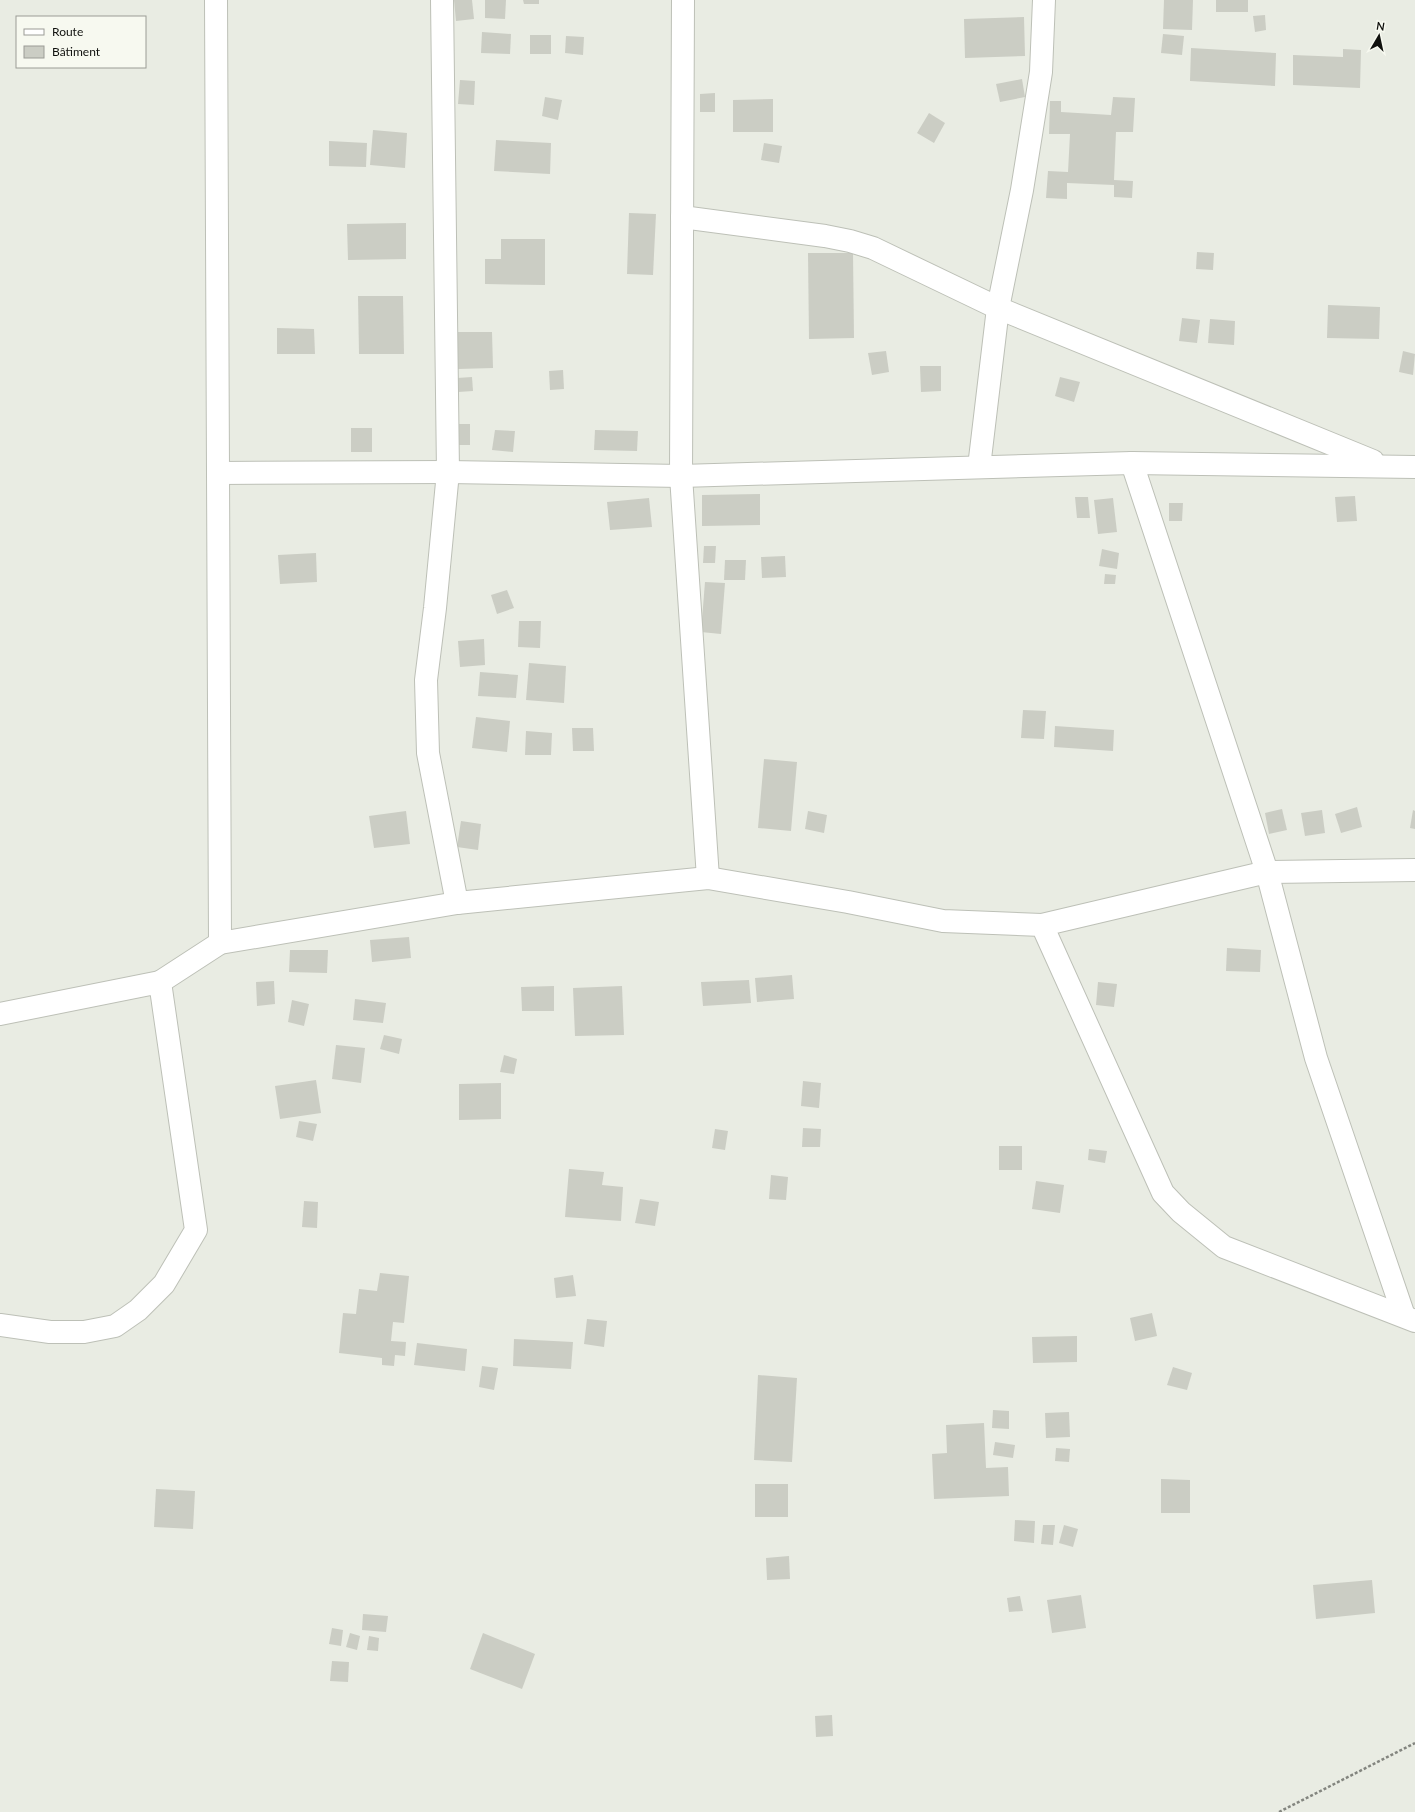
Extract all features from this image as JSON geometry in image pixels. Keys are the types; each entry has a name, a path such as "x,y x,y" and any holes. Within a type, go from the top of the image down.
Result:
{"street":[{"path":"216,0 220,943"},
{"path":"442,0 448,472 435,608 426,680 428,753 457,903"},
{"path":"683,0 681,476 708,878"},
{"path":"979,467 998,308 1022,190 1041,72 1044,0"},
{"path":"682,218 825,236 850,241 873,248 998,308 1385,466"},
{"path":"218,473 448,472 681,476 1132,463 1415,467"},
{"path":"1132,463 1267,872 1316,1058 1409,1319"},
{"path":"0,1014 160,982 220,943 457,903 708,878 848,902 943,921 1042,925 1267,872 1415,870"},
{"path":"1042,925 1163,1193 1181,1212 1224,1247 1409,1319"},
{"path":"0,1325 50,1332 84,1332 115,1326 138,1310 164,1284 196,1230 160,982"}],"path":[{"path":"1279,1812 1415,1742"}],"building":[{"path":"454,0 472,0 474,19 456,21"},
{"path":"485,0 506,0 505,19 485,18"},
{"path":"523,0 539,0 539,4 524,4"},
{"path":"1164,0 1193,0 1192,30 1163,29"},
{"path":"1216,0 1248,0 1248,12 1216,12"},
{"path":"1265,15 1266,30 1255,32 1253,16"},
{"path":"1024,17 1025,56 965,58 964,19"},
{"path":"482,32 511,34 510,54 481,53"},
{"path":"1163,34 1184,36 1182,55 1161,53"},
{"path":"530,35 551,35 551,54 530,54"},
{"path":"566,36 584,37 583,55 565,53"},
{"path":"1191,48 1276,53 1275,86 1190,81"},
{"path":"1343,49 1361,50 1360,88 1293,85 1293,55 1343,57"},
{"path":"1022,79 1025,97 1000,102 996,84"},
{"path":"460,80 475,81 474,105 458,104"},
{"path":"715,93 715,112 700,112 700,94"},
{"path":"545,97 562,100 558,120 542,116"},
{"path":"1113,97 1135,98 1133,132 1116,132 1114,180 1133,181 1132,198 1114,197 1114,185 1067,183 1067,199 1046,198 1048,171 1068,172 1070,134 1049,134 1050,101 1061,101 1061,112 1111,115"},
{"path":"773,99 773,132 733,132 733,100"},
{"path":"929,113 945,123 934,143 917,133"},
{"path":"373,130 407,133 405,168 370,165"},
{"path":"496,140 551,143 550,174 494,171"},
{"path":"329,141 367,143 366,167 329,166"},
{"path":"764,143 782,146 779,163 761,160"},
{"path":"629,213 656,214 653,275 627,274"},
{"path":"406,223 406,259 348,260 347,224"},
{"path":"501,239 545,239 545,285 485,284 485,259 501,259"},
{"path":"1197,252 1214,253 1213,270 1196,269"},
{"path":"808,253 853,253 854,338 809,339"},
{"path":"358,296 403,296 404,354 359,354"},
{"path":"1328,305 1380,307 1379,339 1327,338"},
{"path":"1182,318 1200,320 1197,343 1179,341"},
{"path":"1210,319 1235,321 1234,345 1208,343"},
{"path":"277,328 314,329 315,354 277,354"},
{"path":"457,332 492,332 493,368 458,369"},
{"path":"886,351 889,372 872,375 868,353"},
{"path":"1403,351 1415,354 1413,375 1399,372"},
{"path":"920,366 941,366 941,391 921,392"},
{"path":"563,370 564,389 550,390 549,371"},
{"path":"472,377 473,391 458,392 457,378"},
{"path":"1060,377 1080,382 1074,402 1055,396"},
{"path":"454,424 470,424 470,445 454,445"},
{"path":"351,428 372,428 372,452 351,452"},
{"path":"495,430 515,431 513,452 492,450"},
{"path":"595,430 638,431 637,451 594,450"},
{"path":"760,494 760,525 702,526 702,495"},
{"path":"1355,496 1357,521 1337,522 1335,497"},
{"path":"1075,497 1088,497 1090,518 1077,518"},
{"path":"649,498 652,527 610,530 607,502"},
{"path":"1113,498 1117,532 1098,534 1094,500"},
{"path":"1169,503 1183,503 1182,521 1169,521"},
{"path":"704,546 716,546 715,563 703,563"},
{"path":"1102,549 1119,553 1117,569 1099,566"},
{"path":"316,553 317,582 280,584 278,555"},
{"path":"785,556 786,577 762,578 761,557"},
{"path":"725,560 746,560 745,580 724,580"},
{"path":"1105,574 1116,575 1115,584 1104,584"},
{"path":"705,582 725,583 721,634 701,632"},
{"path":"507,590 514,608 497,614 491,595"},
{"path":"519,621 541,621 540,648 518,647"},
{"path":"484,639 485,665 460,667 458,641"},
{"path":"529,663 566,666 564,703 526,700"},
{"path":"480,672 518,675 516,698 478,696"},
{"path":"1023,710 1046,711 1044,739 1021,738"},
{"path":"476,717 510,721 507,752 472,748"},
{"path":"1055,726 1114,730 1113,751 1054,747"},
{"path":"572,728 593,728 594,751 573,751"},
{"path":"526,731 552,733 551,755 525,755"},
{"path":"764,759 797,762 791,831 758,828"},
{"path":"1357,807 1362,827 1341,833 1335,814"},
{"path":"1282,809 1287,830 1269,834 1265,813"},
{"path":"1322,810 1325,833 1305,836 1301,813"},
{"path":"1413,810 1415,811 1415,829 1410,828"},
{"path":"406,811 410,844 374,848 369,816"},
{"path":"808,811 827,815 824,833 805,829"},
{"path":"461,821 481,824 478,850 457,847"},
{"path":"409,937 411,958 372,962 370,940"},
{"path":"1227,948 1261,950 1260,972 1226,971"},
{"path":"290,950 328,950 327,973 289,972"},
{"path":"792,975 794,999 757,1002 755,978"},
{"path":"749,980 751,1003 703,1006 701,982"},
{"path":"274,981 275,1004 257,1006 256,982"},
{"path":"1098,982 1117,984 1114,1007 1096,1005"},
{"path":"554,986 554,1011 522,1011 521,987"},
{"path":"622,986 624,1035 575,1036 573,988"},
{"path":"355,999 386,1003 383,1023 353,1020"},
{"path":"292,1000 309,1004 304,1026 288,1022"},
{"path":"384,1035 402,1039 399,1054 380,1049"},
{"path":"336,1045 365,1048 361,1083 332,1079"},
{"path":"504,1055 517,1059 514,1074 500,1072"},
{"path":"316,1080 321,1113 280,1119 275,1086"},
{"path":"803,1081 821,1083 819,1108 801,1106"},
{"path":"501,1083 501,1119 459,1120 459,1084"},
{"path":"299,1121 317,1124 313,1141 296,1137"},
{"path":"803,1128 821,1129 820,1147 802,1147"},
{"path":"715,1129 728,1131 725,1150 712,1148"},
{"path":"999,1146 1022,1146 1022,1170 999,1170"},
{"path":"1089,1149 1107,1151 1105,1163 1088,1160"},
{"path":"569,1169 604,1172 602,1185 623,1187 621,1221 565,1217"},
{"path":"771,1175 788,1177 786,1200 769,1199"},
{"path":"1036,1181 1064,1185 1060,1213 1032,1209"},
{"path":"640,1199 659,1202 655,1226 635,1223"},
{"path":"304,1201 318,1202 317,1228 302,1227"},
{"path":"380,1273 409,1276 404,1323 393,1322 391,1341 406,1342 405,1356 395,1355 394,1366 382,1365 382,1358 339,1353 343,1313 356,1314 359,1289 377,1291"},
{"path":"573,1275 576,1296 556,1298 554,1278"},
{"path":"1152,1313 1157,1336 1135,1341 1130,1318"},
{"path":"587,1319 607,1321 604,1347 584,1344"},
{"path":"1077,1336 1077,1362 1033,1363 1032,1337"},
{"path":"514,1339 573,1342 571,1369 513,1366"},
{"path":"417,1343 467,1349 465,1371 414,1365"},
{"path":"482,1366 498,1368 494,1390 479,1387"},
{"path":"1173,1367 1192,1373 1187,1390 1167,1385"},
{"path":"758,1375 797,1378 792,1462 754,1460"},
{"path":"993,1410 1009,1411 1009,1429 992,1428"},
{"path":"1069,1412 1070,1437 1046,1438 1045,1413"},
{"path":"984,1423 986,1468 1008,1467 1009,1496 934,1499 932,1454 947,1453 946,1425"},
{"path":"995,1442 1015,1445 1013,1458 993,1455"},
{"path":"1056,1448 1070,1449 1069,1462 1055,1461"},
{"path":"1161,1479 1190,1480 1190,1513 1161,1513"},
{"path":"755,1484 788,1484 788,1517 755,1517"},
{"path":"156,1489 195,1491 193,1529 154,1527"},
{"path":"1015,1520 1035,1521 1034,1543 1014,1541"},
{"path":"1043,1525 1055,1525 1053,1545 1041,1544"},
{"path":"1064,1525 1078,1529 1073,1547 1059,1543"},
{"path":"789,1556 790,1579 767,1580 766,1558"},
{"path":"1372,1580 1375,1613 1316,1619 1313,1585"},
{"path":"1081,1595 1086,1628 1052,1633 1047,1600"},
{"path":"1020,1596 1023,1611 1009,1612 1007,1598"},
{"path":"363,1614 388,1616 386,1632 362,1630"},
{"path":"332,1628 343,1630 341,1646 329,1644"},
{"path":"350,1633 360,1636 357,1650 346,1647"},
{"path":"483,1633 535,1654 522,1689 470,1669"},
{"path":"369,1636 379,1638 378,1651 367,1650"},
{"path":"332,1661 349,1662 348,1682 330,1681"},
{"path":"832,1715 833,1736 816,1737 815,1716"}]}
